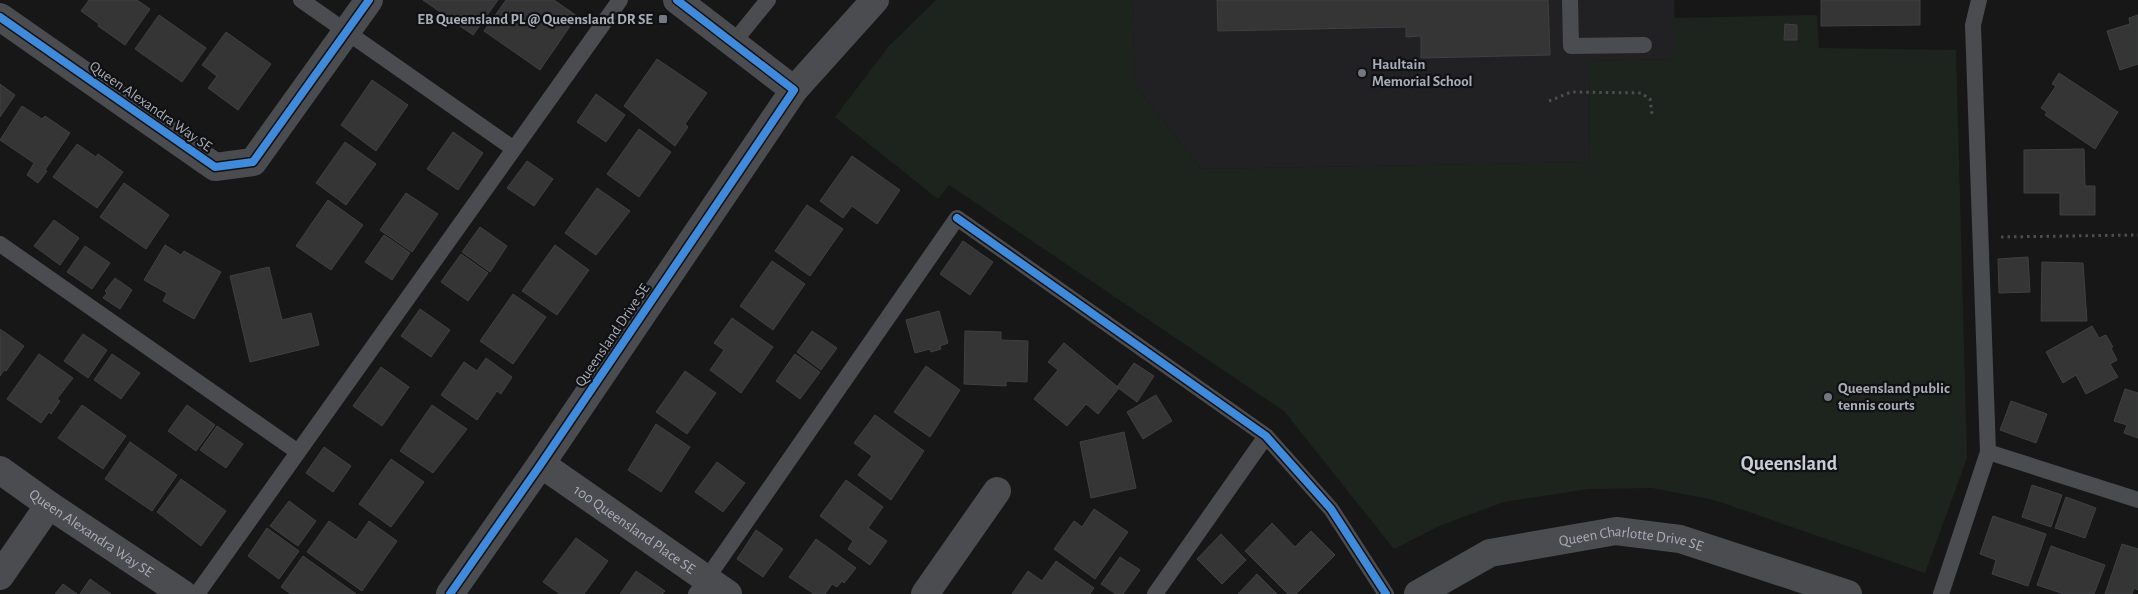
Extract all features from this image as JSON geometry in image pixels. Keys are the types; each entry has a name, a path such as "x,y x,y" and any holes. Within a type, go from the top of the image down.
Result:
{"street":[{"name":"Queen Alexandra Way SE","path":"0,17 215,167 253,162 369,0"},
{"path":"678,0 794,90"},
{"name":"Queensland Drive SE","path":"450,594 541,464 794,90 875,0"},
{"name":"100 Queensland Place SE","path":"541,464 702,586 728,594"},
{"name":"Queen Alexandra Way SE","path":"0,470 184,594"},
{"path":"924,594 997,491"},
{"path":"0,576 48,504"},
{"name":"Queen Charlotte Drive SE","path":"1418,594 1490,554 1616,531 1680,539 1848,594"}],"lane":[{"path":"301,0 514,149"},
{"path":"197,594 620,0"},
{"path":"733,43 768,0"},
{"path":"1570,0 1571,46 1644,45"},
{"path":"1941,594 1988,452 1973,25 1979,0"},
{"path":"702,586 957,218 1266,436 1331,509 1386,594"},
{"path":"0,244 298,452"},
{"path":"1156,594 1266,436"},
{"path":"1988,452 2138,500"}],"path":[{"path":"1549,101 1571,92 1641,93 1650,99 1652,114"},
{"path":"1981,237 2138,235"}],"shaded area":[{"path":"936,0 1132,0 1135,85 1201,169 1590,162 1589,61 1675,59 1674,18 1817,15 1819,48 1956,50 1967,458 1925,573 1714,500 1652,488 1588,489 1504,502 1439,526 1394,549 1284,411 949,185 938,199 835,117 889,46"},
{"name":"Haultain Memorial School","path":"1132,0 1674,0 1676,59 1589,61 1590,162 1201,169 1135,85"}],"building":[{"path":"89,0 137,0 150,9 125,45 81,11"},
{"path":"423,0 498,0 473,35"},
{"path":"506,0 554,0 577,16 540,70 484,31"},
{"path":"1217,0 1548,0 1550,55 1421,58 1421,36 1406,37 1406,27 1218,31"},
{"path":"1821,0 1920,0 1920,25 1821,26"},
{"path":"159,15 206,48 182,82 135,49"},
{"path":"2138,15 2138,64 2120,70 2107,31 2130,24 2129,18"},
{"path":"1785,24 1797,25 1797,40 1784,40"},
{"path":"226,32 271,64 238,110 208,88 217,76 202,65"},
{"path":"657,59 707,93 685,124 688,127 675,146 624,106"},
{"path":"2059,73 2118,112 2095,149 2045,115 2047,112 2041,108 2056,86 2052,84"},
{"path":"372,80 408,105 376,151 341,125"},
{"path":"0,84 15,95 0,117"},
{"path":"596,94 625,115 606,142 577,122"},
{"path":"22,106 42,119 45,116 70,133 38,183 27,175 34,163 0,140"},
{"path":"639,129 671,152 639,197 607,174"},
{"path":"453,132 483,153 458,190 427,169"},
{"path":"345,142 376,164 346,205 316,183"},
{"path":"77,144 96,157 98,154 123,172 97,208 53,177"},
{"path":"2084,149 2085,186 2095,186 2095,215 2060,215 2060,193 2024,193 2024,150"},
{"path":"852,156 900,190 877,224 852,206 843,218 820,201"},
{"path":"527,161 553,179 534,206 507,188"},
{"path":"124,183 169,215 146,249 100,217"},
{"path":"597,188 630,211 596,255 565,233"},
{"path":"406,193 438,214 412,252 380,230"},
{"path":"328,200 363,225 331,270 296,246"},
{"path":"807,205 843,229 810,276 775,251"},
{"path":"54,220 79,238 60,265 34,246"},
{"path":"480,227 507,246 490,272 462,252"},
{"path":"384,235 410,253 392,280 365,262"},
{"path":"963,241 993,262 970,295 940,274"},
{"path":"165,245 181,255 184,251 221,272 194,319 163,301 167,293 144,280"},
{"path":"555,245 589,270 557,315 522,291"},
{"path":"85,246 110,263 92,289 67,272"},
{"path":"461,254 488,273 468,301 441,282"},
{"path":"2028,257 2030,292 1999,293 1998,259"},
{"path":"772,261 805,284 773,330 740,306"},
{"path":"2042,262 2083,263 2087,321 2041,321"},
{"path":"269,267 282,320 311,313 319,345 250,362 230,276"},
{"path":"115,278 132,290 120,309 103,298 107,293 105,291"},
{"path":"513,294 546,317 513,364 480,341"},
{"path":"420,309 450,330 431,357 401,336"},
{"path":"939,311 948,343 940,346 941,349 931,352 930,349 915,353 906,320"},
{"path":"732,318 773,347 741,393 710,370 724,350 714,343"},
{"path":"2092,326 2099,338 2106,335 2113,347 2111,348 2117,360 2110,364 2118,377 2086,394 2076,375 2063,383 2046,352"},
{"path":"0,329 24,346 6,371 4,370 0,376"},
{"path":"812,331 837,348 821,370 797,352"},
{"path":"965,331 1001,332 1001,340 1028,341 1027,382 1006,381 1006,386 964,384"},
{"path":"83,334 107,350 88,378 64,361"},
{"path":"1064,343 1119,388 1098,414 1086,404 1067,426 1034,399 1058,370 1048,362"},
{"path":"39,354 73,378 57,399 60,401 51,414 49,412 41,423 7,399"},
{"path":"112,354 140,373 121,399 94,380"},
{"path":"795,354 820,372 800,399 776,381"},
{"path":"486,358 512,377 501,394 497,391 477,420 441,395 464,362 477,371"},
{"path":"1134,363 1154,376 1137,402 1117,387"},
{"path":"926,366 960,390 930,437 894,412"},
{"path":"381,367 409,387 382,426 353,406"},
{"path":"685,371 716,393 687,434 656,412"},
{"path":"2125,389 2138,393 2138,438 2124,433 2127,425 2114,421"},
{"path":"1156,395 1172,421 1143,439 1127,412"},
{"path":"2011,401 2047,414 2036,443 2000,430"},
{"path":"82,405 126,436 103,469 58,438"},
{"path":"187,405 215,425 196,451 168,431"},
{"path":"432,405 467,429 433,473 400,451"},
{"path":"875,415 924,451 891,500 858,475 872,456 854,443"},
{"path":"656,424 690,447 661,492 628,470"},
{"path":"217,426 243,444 226,468 200,450"},
{"path":"1124,432 1136,488 1091,498 1080,442"},
{"path":"130,442 177,475 152,511 105,479"},
{"path":"324,447 351,466 333,492 306,473"},
{"path":"391,459 424,482 391,527 359,504"},
{"path":"717,462 745,483 723,512 695,492"},
{"path":"181,479 226,511 201,546 157,512"},
{"path":"846,480 883,507 868,528 887,541 870,565 848,549 853,541 820,516"},
{"path":"2032,485 2062,495 2051,527 2022,517"},
{"path":"2066,497 2096,508 2085,538 2055,528"},
{"path":"289,501 316,521 298,546 270,526"},
{"path":"1094,509 1128,532 1095,579 1054,549 1074,521 1082,527"},
{"path":"1993,516 2046,534 2028,586 1992,574 1996,560 1980,554"},
{"path":"329,521 356,540 369,521 397,541 362,591 307,552"},
{"path":"1272,523 1295,547 1311,531 1335,555 1296,594 1288,594 1245,551"},
{"path":"267,528 299,551 279,579 248,556"},
{"path":"756,530 783,549 763,577 737,559"},
{"path":"1221,534 1246,560 1222,584 1197,559"},
{"path":"576,538 608,561 584,594 560,594 543,582"},
{"path":"816,539 856,568 844,583 842,581 837,587 832,584 825,594 814,594 789,577"},
{"path":"2122,544 2138,549 2138,590 2134,588 2132,594 2105,594"},
{"path":"2051,546 2105,565 2094,594 2064,594 2037,585"},
{"path":"303,556 356,594 291,594 281,587"},
{"path":"1120,557 1140,570 1123,594 1116,594 1101,584"},
{"path":"1056,561 1094,588 1090,594 1012,594 1028,571 1042,581"},
{"path":"636,571 665,591 662,594 620,594"},
{"path":"1257,574 1277,594 1238,594"},
{"path":"90,579 111,594 80,594"},
{"path":"63,584 77,594 55,594"}],"cycle path":[{"path":"0,17 215,167 253,162 369,0"},
{"path":"450,594 541,464 794,90 677,0"},
{"path":"957,218 1266,436 1331,509 1386,594"}],"place":[{"name":"EB Queensland PL @ Queensland DR SE","path":"663,19"},
{"name":"Haultain Memorial School","path":"1362,73"},
{"name":"Queensland public tennis courts","path":"1828,397"}],"district":[{"name":"Queensland","path":"1789,463"}]}
